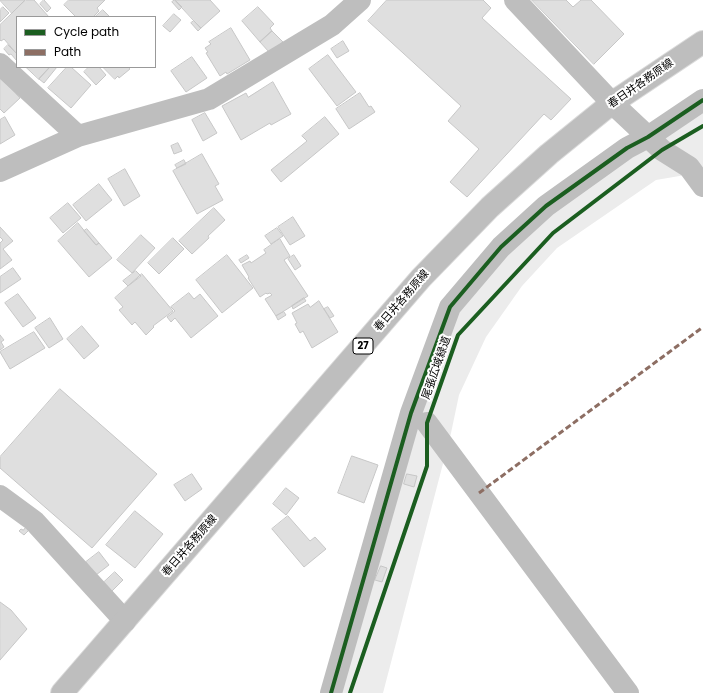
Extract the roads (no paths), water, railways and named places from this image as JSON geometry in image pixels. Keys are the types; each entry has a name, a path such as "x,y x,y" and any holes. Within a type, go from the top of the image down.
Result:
{"street":[{"path":"0,171 78,136 209,99 332,25 360,0"},
{"path":"515,0 612,103 662,150 689,167 703,186"},
{"name":"春日井各務原線","path":"62,693 421,278 490,207 549,154 612,103 703,42"},
{"path":"0,64 78,136"},
{"path":"331,693 411,413 450,307 501,247 546,206 627,148 648,137 703,100"},
{"path":"427,423 628,693"},
{"path":"0,496 34,521 125,621"}]}
